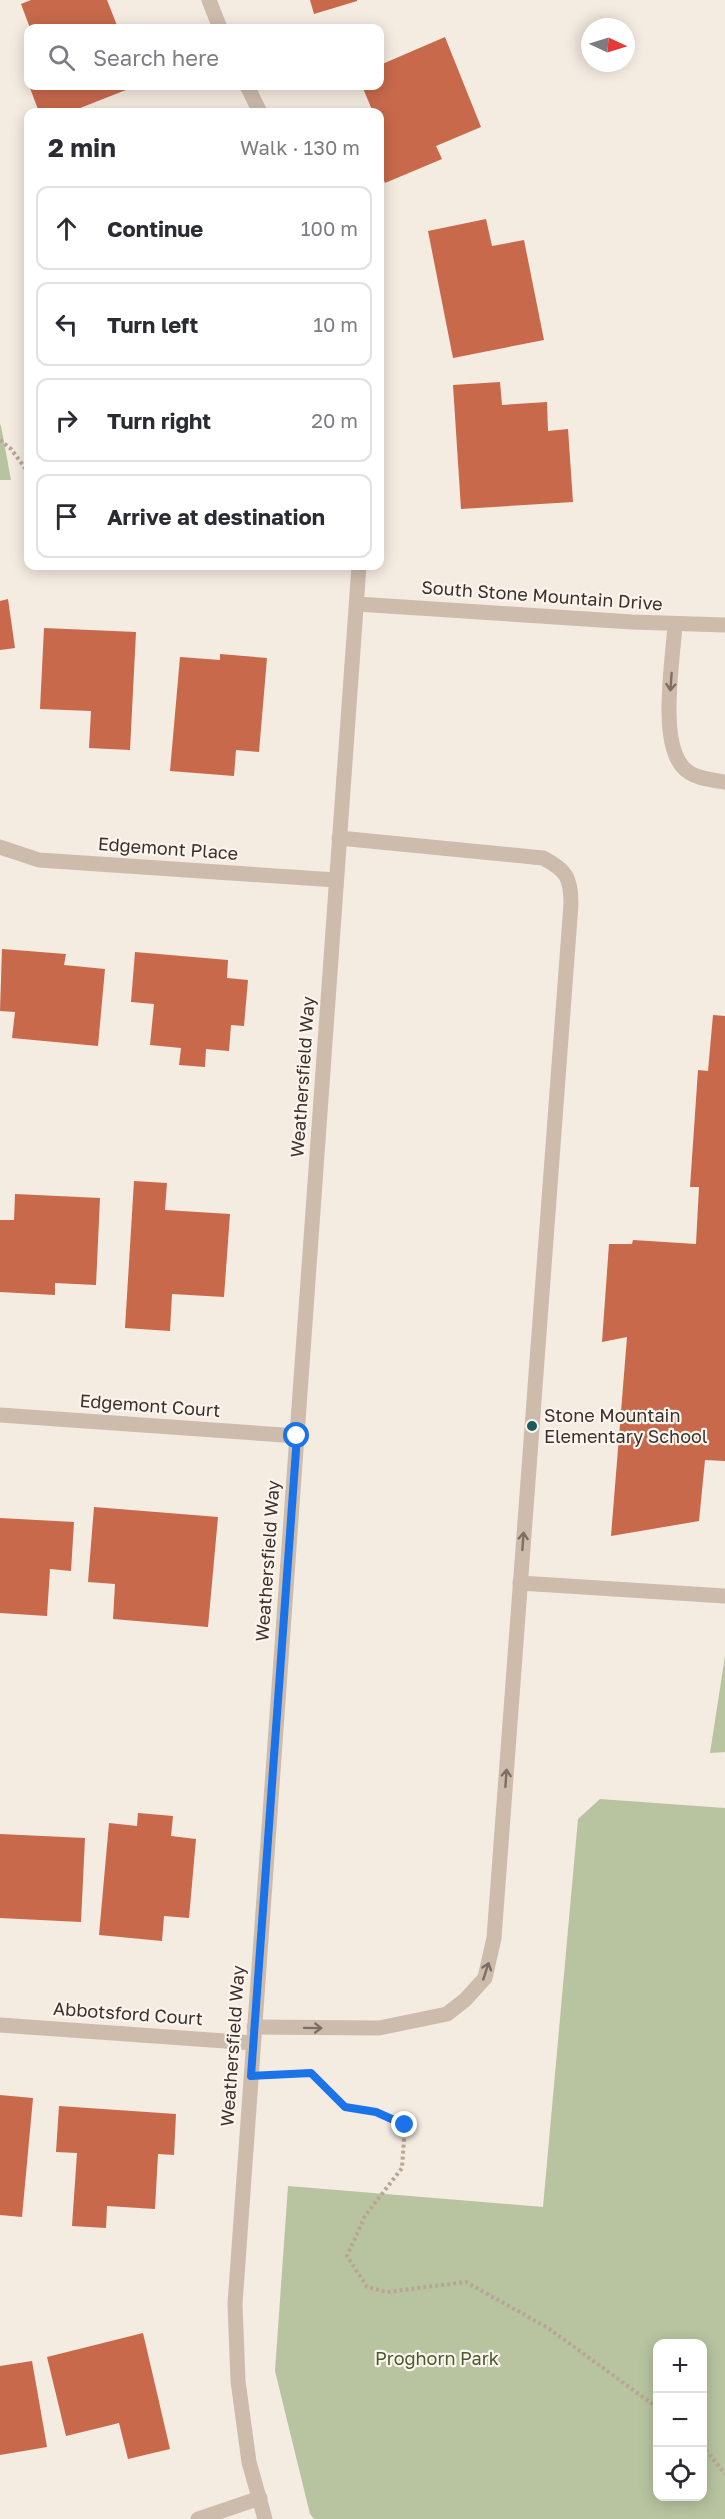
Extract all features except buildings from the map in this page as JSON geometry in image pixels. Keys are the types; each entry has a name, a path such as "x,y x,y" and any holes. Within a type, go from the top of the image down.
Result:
{"street":[{"path":"209,0 218,24"},
{"path":"249,90 258,108"},
{"name":"Weathersfield Way","path":"265,2519 249,2462 238,2381 235,2304 359,570"},
{"name":"South Stone Mountain Drive","path":"357,604 675,624 725,625"},
{"path":"675,624 668,729 673,750 683,768 696,776 725,782"},
{"path":"254,2027 379,2028 435,2017 447,2014 456,2007 484,1978 494,1938 571,887 563,868 543,858 339,838"},
{"name":"Edgemont Place","path":"0,847 39,860 336,880"},
{"name":"Edgemont Court","path":"0,1415 297,1436"},
{"path":"520,1583 725,1596"},
{"name":"Abbotsford Court","path":"0,2025 253,2043"},
{"path":"198,2519 260,2498"}],"path":[{"path":"0,440 11,449 24,467"},
{"path":"251,2076 311,2073 345,2107 376,2112 405,2125 402,2168 365,2216 347,2256 367,2287 387,2292 466,2282 548,2328 653,2405"},
{"path":"704,2447 725,2474"}],"green space":[{"path":"0,424 1,426 11,480 0,480"},
{"path":"725,1656 725,1752 710,1753"},
{"name":"Proghorn Park","path":"600,1799 725,1808 725,2519 314,2519 310,2514 275,2371 288,2186 543,2207 578,1819"}],"place":[{"name":"Stone Mountain Elementary School","path":"532,1426"}],"route":[{"path":"297,1436 251,2076 311,2073 345,2107 376,2112 405,2125"}]}
